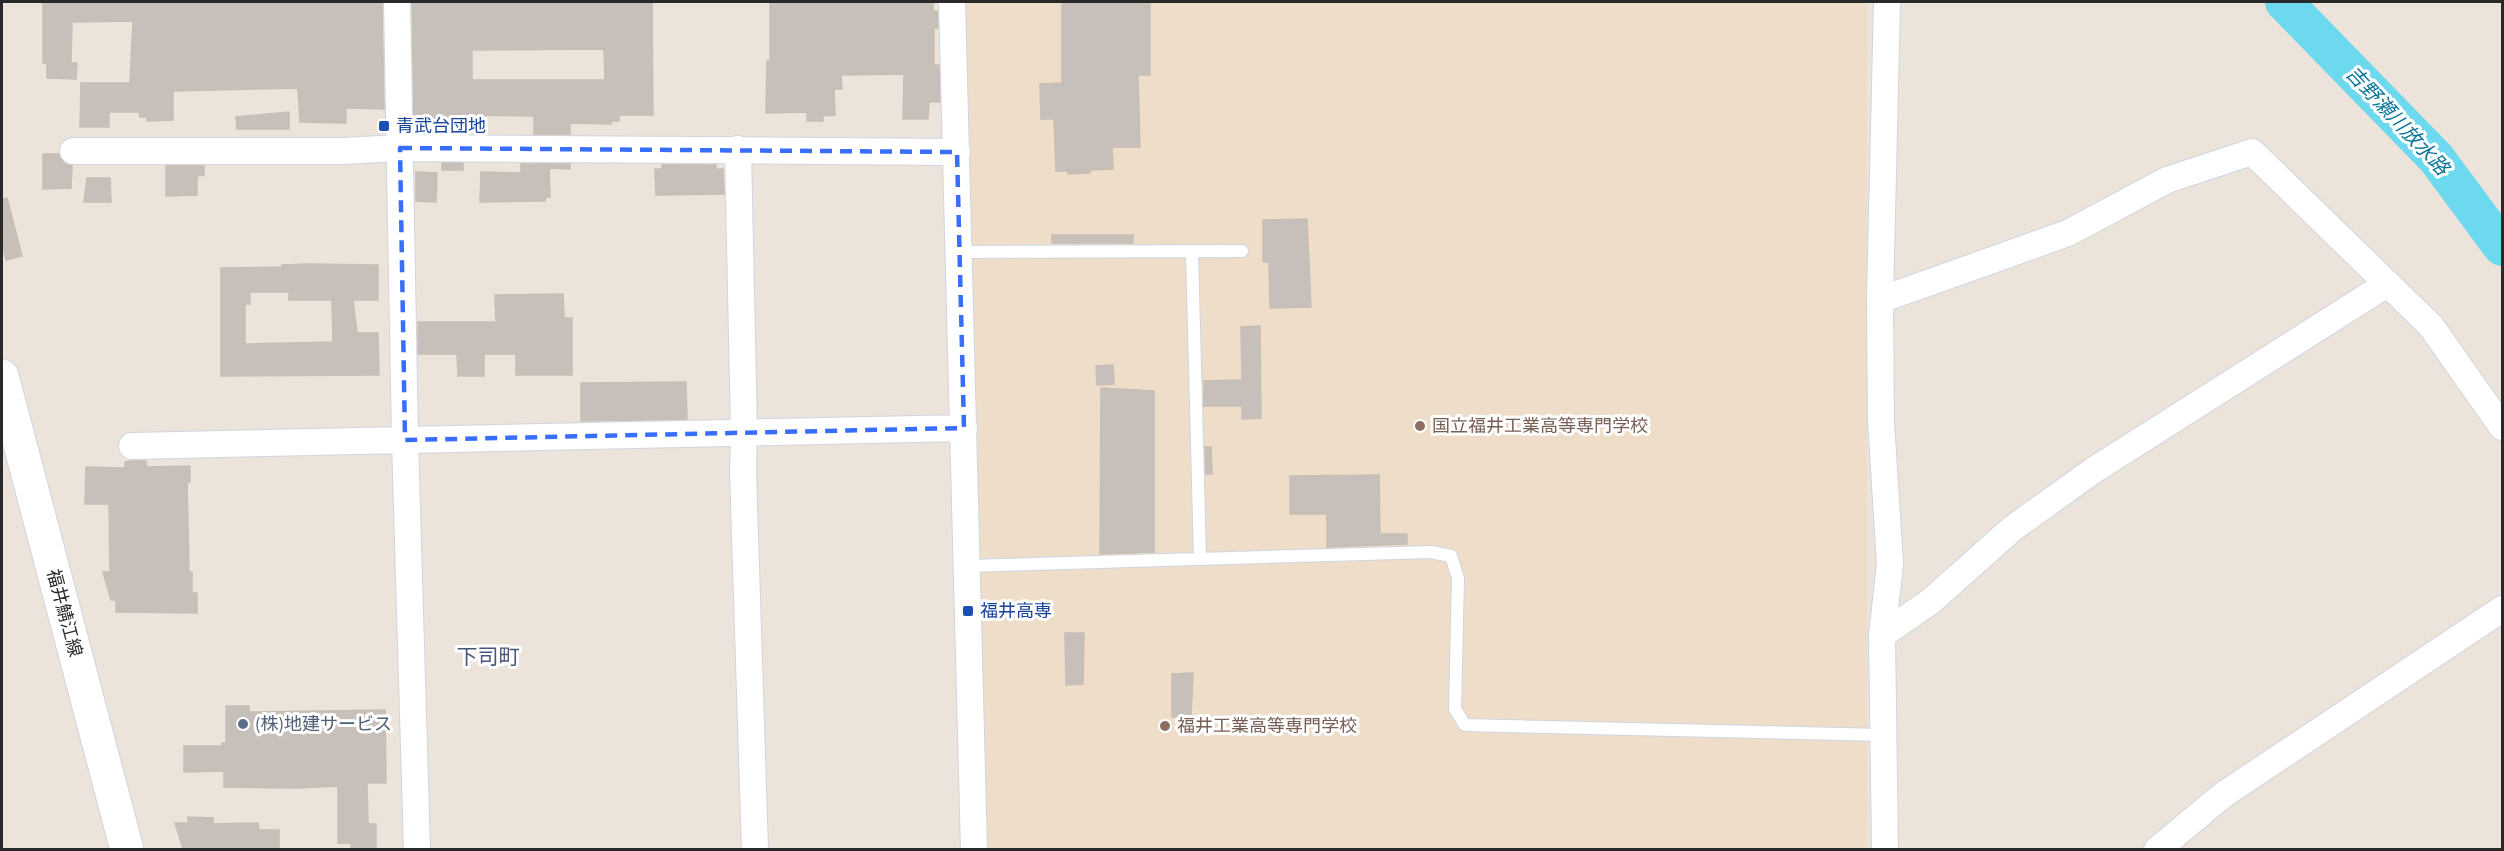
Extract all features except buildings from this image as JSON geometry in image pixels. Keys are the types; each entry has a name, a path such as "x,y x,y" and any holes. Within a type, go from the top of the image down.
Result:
{"main road":[{"name":"福井鯖江線","path":"2,376 127,849"}],"street":[{"path":"397,2 405,440 417,849"},
{"path":"952,2 974,849"},
{"path":"1885,849 1881,634 1890,564 1881,421 1880,300 1887,2"},
{"path":"73,151 343,151 400,148 548,151 738,149 957,152"},
{"path":"738,149 743,484 755,849"},
{"path":"1880,300 2068,232 2167,180 2252,152 2432,326 2502,427"},
{"path":"1881,634 1932,601 2013,528 2094,470 2387,284"},
{"path":"132,446 964,428"},
{"path":"2157,849 2223,795 2502,609"}],"lane":[{"path":"1192,251 1200,559"},
{"path":"960,252 1242,251"},
{"path":"967,566 1431,552 1451,556 1458,578 1455,709 1465,725 1882,735"}],"highlighted area":[{"path":"400,148 957,152 964,428 405,440"}],"shaded area":[{"name":"国立福井工業高等専門学校","path":"961,2 1867,2 1867,849 985,849"}],"waterway":[{"name":"吉野瀬川放水路","path":"2284,2 2436,158 2502,247"}],"place":[{"name":"青武台団地","path":"384,126"},
{"name":"国立福井工業高等専門学校","path":"1420,426"},
{"name":"福井高専","path":"968,611"},
{"name":"(株)地建サービス","path":"243,724"},
{"name":"福井工業高等専門学校","path":"1165,726"}],"district":[{"name":"下司町","path":"488,657"}]}
